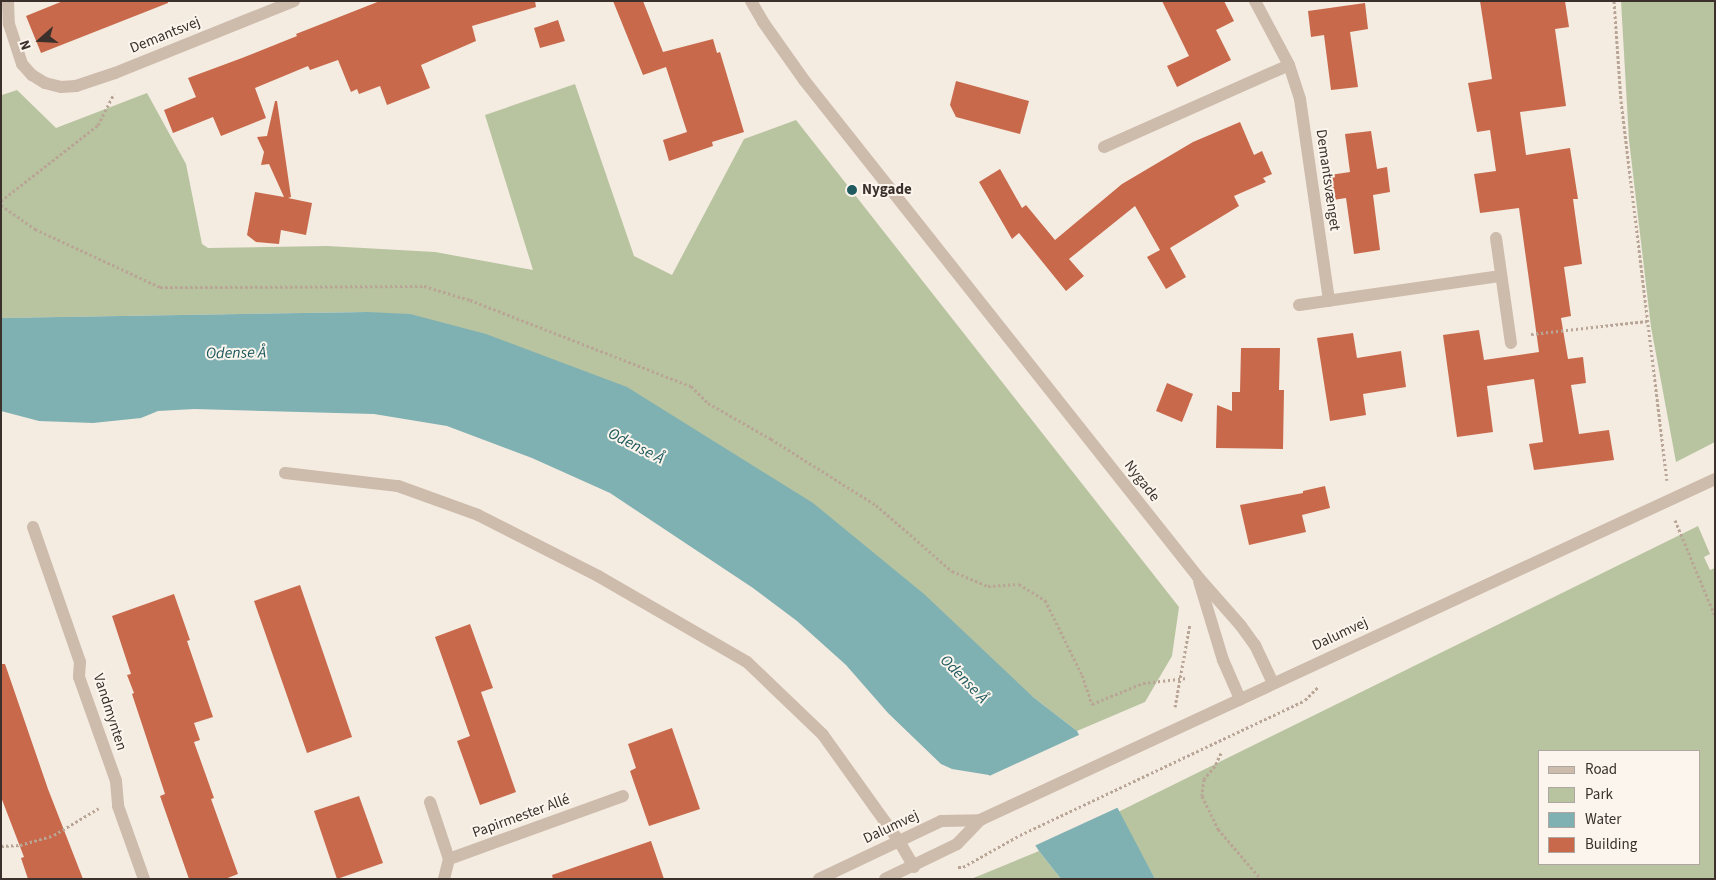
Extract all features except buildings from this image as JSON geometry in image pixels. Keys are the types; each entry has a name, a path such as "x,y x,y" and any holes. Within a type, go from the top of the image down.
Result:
{"street":[{"name":"Demantsvej","path":"8,1 9,24 22,64 32,75 45,83 60,87 76,86 114,73 294,1"},
{"name":"Nygade","path":"751,1 804,80 1254,645 1273,683"},
{"name":"Demantsvænget","path":"1255,1 1289,65 1300,100 1329,301"},
{"path":"1104,147 1289,65"},
{"path":"1496,238 1510,339"},
{"path":"1299,305 1501,276"},
{"path":"286,474 398,486 478,515 598,576 747,662 823,735 899,841 914,867"},
{"name":"Dalumvej","path":"885,879 914,867 958,844 980,820 1715,479"},
{"name":"Vandmynten","path":"33,527 80,662 79,677 116,781 118,798 144,879"},
{"name":"Nygade","path":"1198,577 1220,653 1240,699"},
{"name":"Papirmester Allé","path":"448,858 623,796"},
{"path":"430,802 448,858 444,879"},
{"name":"Dalumvej","path":"819,879 941,821 980,820"}],"path":[{"path":"1614,1 1621,101 1665,459 1668,501 1715,616"},
{"path":"1,201 98,125 118,87 114,73"},
{"path":"1,206 35,229 160,287 424,286 470,300 691,386 708,403 771,439 876,505 952,571 988,586 1019,584 1045,600 1082,675 1092,704 1143,683 1187,678"},
{"path":"1510,339 1647,321"},
{"path":"1170,732 1190,623"},
{"path":"1020,835 1305,700 1325,681"},
{"path":"1220,753 1215,766 1204,779 1202,796 1218,829 1261,879"},
{"path":"1,846 20,845 54,835 118,798"}],"green space":[{"path":"1621,1 1715,1 1715,442 1676,462 1651,327 1629,140"},
{"path":"575,84 634,256 672,275 744,139 796,120 1179,607 1172,656 1145,702 1077,731 1033,697 367,312 1,318 2,95 17,90 56,128 147,93 186,164 202,244 208,248 327,246 435,252 533,270 485,115"},
{"path":"1698,526 1710,554 1704,557 1710,570 1715,568 1715,879 1155,879 1118,812"},
{"path":"1039,851 1061,879 971,879"}],"water":[{"name":"Odense Å","path":"367,312 410,314 486,334 627,387 813,503 924,594 1033,697 1077,731 1155,879 1061,879 1039,851 989,775 952,769 941,764 888,713 846,665 797,621 753,588 610,493 532,458 447,426 374,414 194,409 158,411 141,418 93,423 39,421 1,411 1,318"}],"pier":[{"path":"1081,734 1119,807 1032,847 987,777"}],"place":[{"name":"Nygade","path":"852,190"}]}
